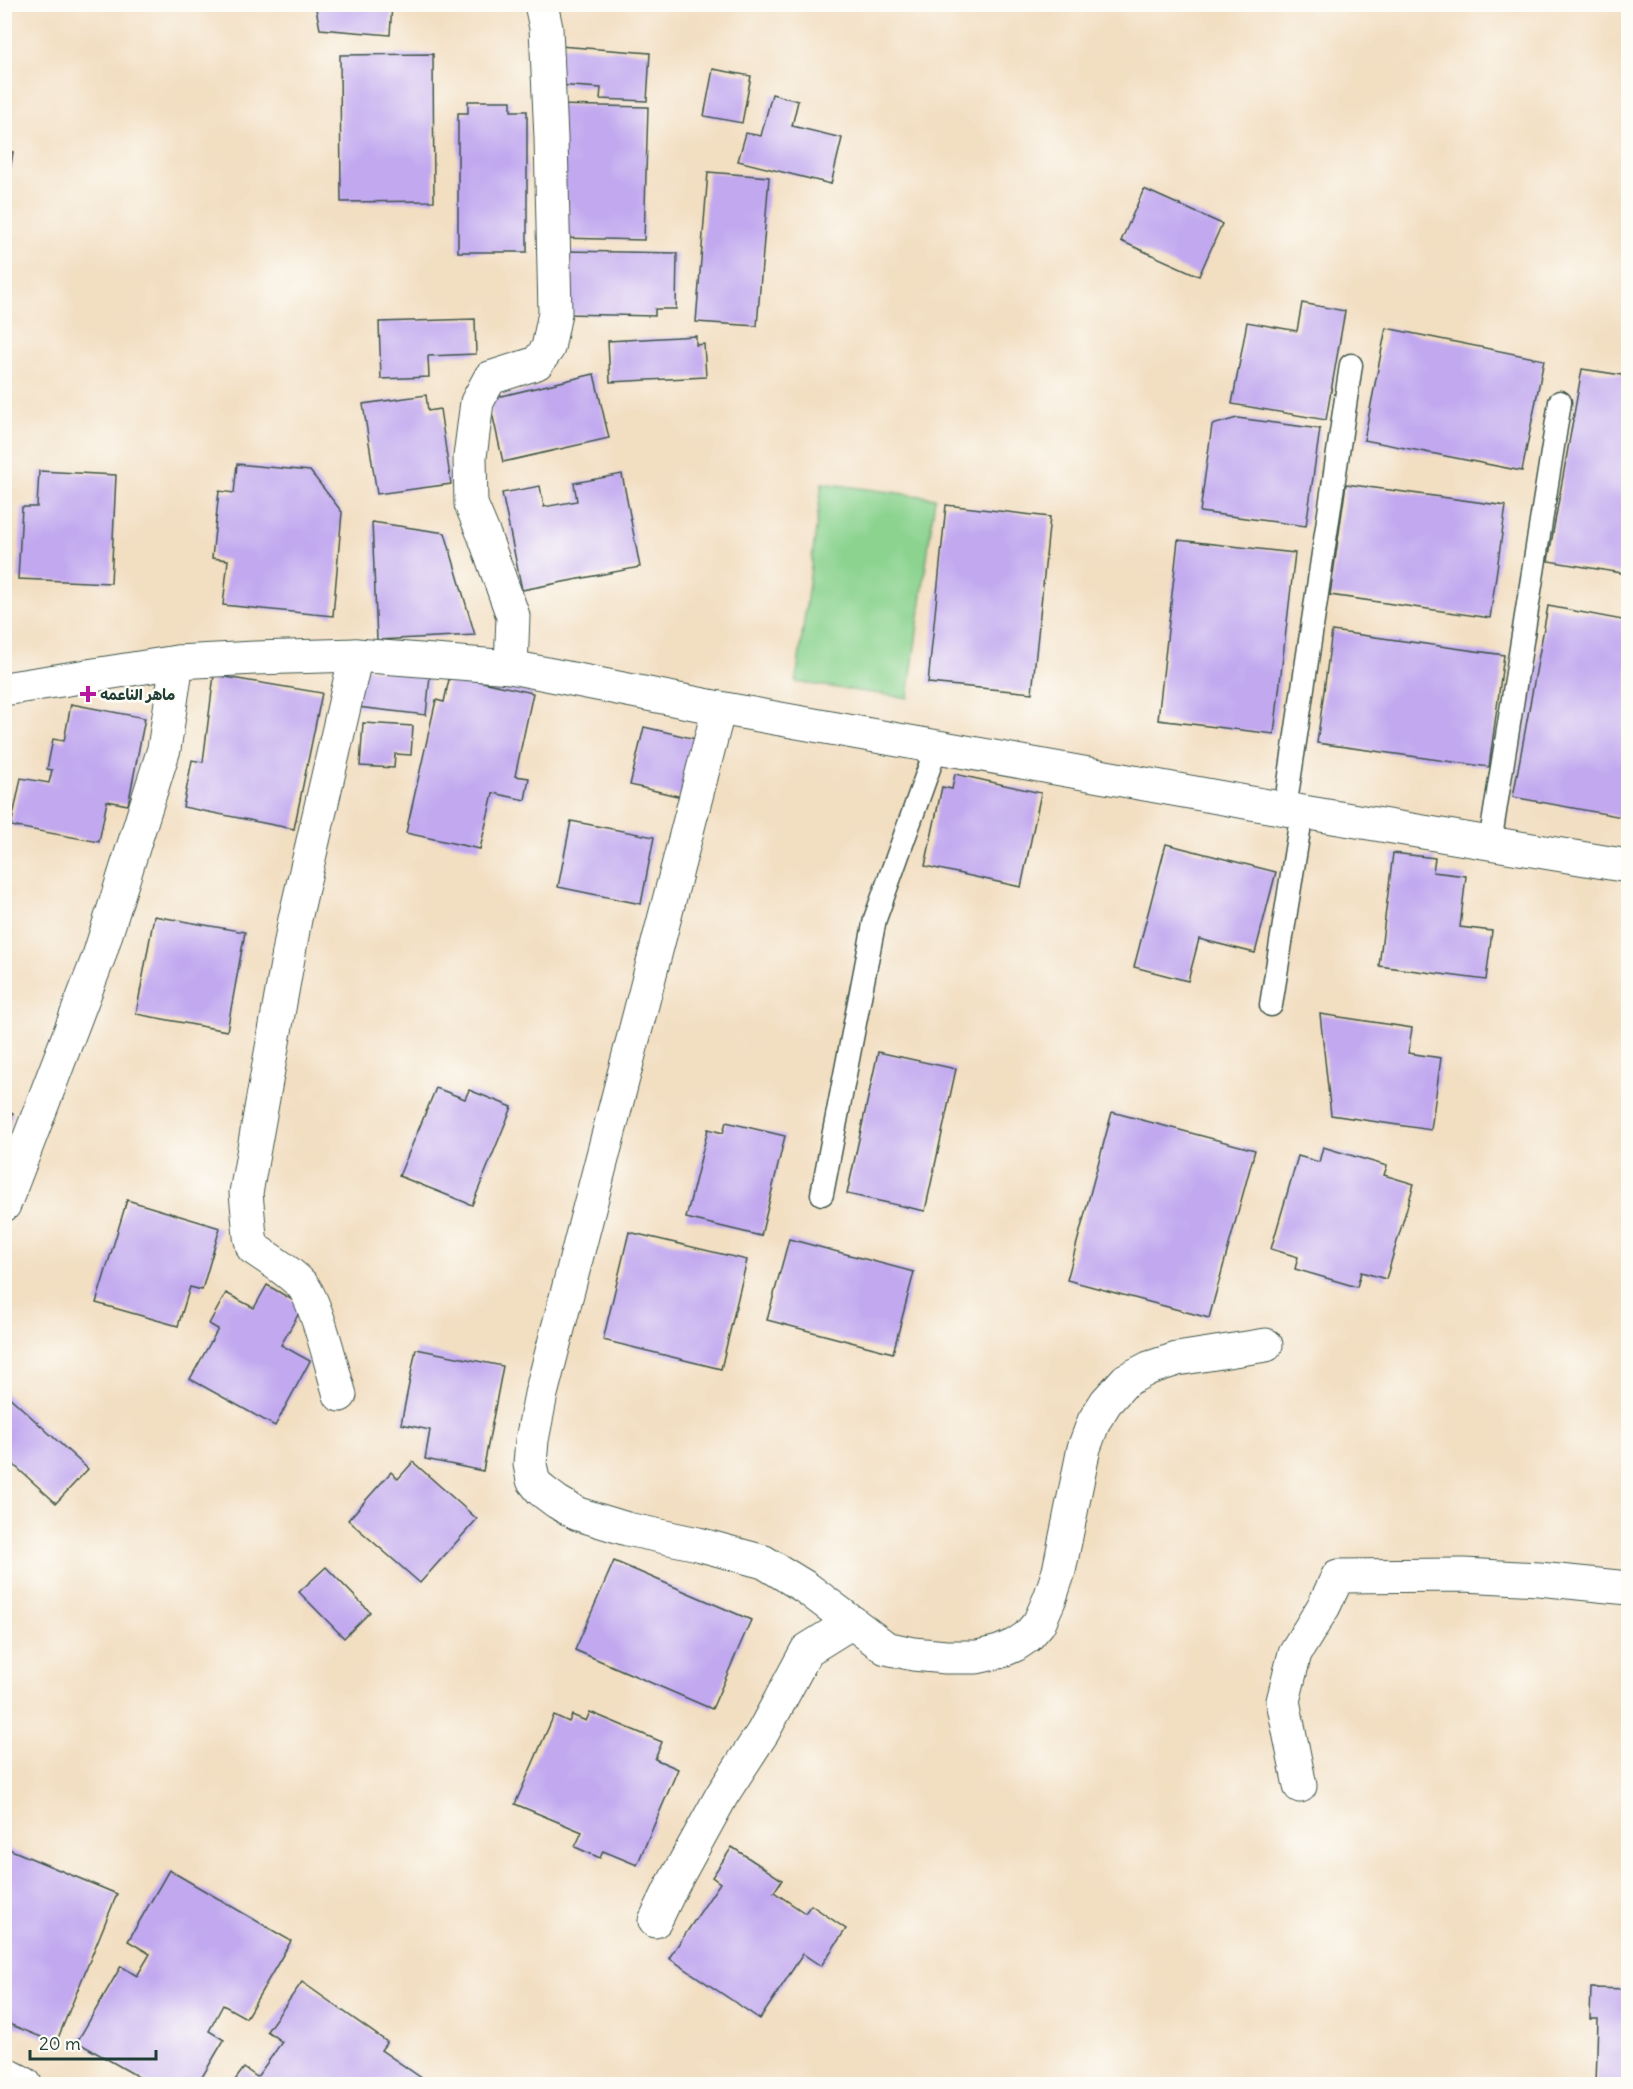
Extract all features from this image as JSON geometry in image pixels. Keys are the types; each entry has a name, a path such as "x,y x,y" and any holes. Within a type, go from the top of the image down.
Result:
{"street":[{"path":"511,667 513,616 471,504 470,457 477,402 490,378 537,363 548,348 555,313 551,138 546,28 541,4"},
{"path":"340,1395 314,1309 303,1287 286,1270 254,1248 250,1236 246,1193 295,919 356,655"},
{"path":"4,689 177,662 356,655 511,667 719,708 1293,810 1629,866"},
{"path":"4,1205 103,945 164,749 177,662"},
{"path":"719,708 541,1394 532,1440 530,1464 533,1480 542,1490 578,1514 627,1529 698,1544 764,1562 805,1587 886,1648 913,1654 977,1657 999,1652 1027,1637 1039,1623 1059,1571 1084,1448 1094,1421 1106,1402 1126,1380 1149,1368 1208,1353 1266,1345"},
{"path":"1300,1786 1283,1701 1295,1653 1324,1606 1338,1576 1464,1575 1539,1579 1629,1588"},
{"path":"655,1921 717,1805 762,1732 807,1650 852,1622"},
{"path":"4,2073 26,2085"}],"lane":[{"path":"1271,1005 1293,810 1351,365"},
{"path":"1490,843 1560,402"},
{"path":"822,1194 875,919 937,746"}],"green space":[{"path":"822,483 935,498 908,698 796,682"}],"building":[{"path":"315,4 392,4 390,35 320,29"},
{"path":"559,46 650,53 647,101 600,99 601,88 557,85"},
{"path":"433,54 434,201 341,202 340,55"},
{"path":"713,69 751,76 742,123 704,116"},
{"path":"772,94 798,101 792,126 842,138 831,184 738,161 746,133 761,136"},
{"path":"468,101 511,101 511,111 527,111 527,252 458,252 458,113 468,113"},
{"path":"555,105 648,107 644,240 560,238"},
{"path":"4,151 13,152 6,197 4,197"},
{"path":"708,172 769,177 757,326 696,322"},
{"path":"1144,189 1222,224 1199,276 1121,241"},
{"path":"566,251 677,253 676,309 655,309 655,316 565,314"},
{"path":"1302,303 1345,311 1326,420 1232,404 1247,322 1297,331"},
{"path":"475,319 476,354 428,356 429,377 381,379 379,322"},
{"path":"1386,328 1544,360 1522,471 1364,440"},
{"path":"696,336 696,345 704,344 706,377 610,382 608,341"},
{"path":"1582,369 1628,376 1628,574 1548,561"},
{"path":"594,374 609,438 503,462 489,399"},
{"path":"426,395 428,411 440,409 451,484 377,494 363,404"},
{"path":"1237,418 1320,429 1306,526 1200,512 1212,425"},
{"path":"237,464 310,471 342,512 333,616 223,605 228,560 212,558 219,491 234,493"},
{"path":"39,471 116,475 111,583 18,579 22,507 37,507"},
{"path":"622,474 640,567 522,590 502,493 540,486 544,507 577,501 574,483"},
{"path":"1346,484 1506,506 1490,618 1330,595"},
{"path":"946,505 1050,517 1032,693 928,683"},
{"path":"372,522 445,533 475,635 377,640"},
{"path":"1178,540 1295,553 1274,734 1158,720"},
{"path":"1548,606 1628,621 1628,784 1622,817 1513,797"},
{"path":"1332,631 1504,655 1489,767 1317,743"},
{"path":"361,668 430,676 426,715 357,707"},
{"path":"214,675 322,693 294,829 183,807 192,760 203,762"},
{"path":"450,675 533,693 515,776 529,778 525,800 493,793 480,849 406,833 436,700 444,702"},
{"path":"71,704 145,718 128,805 107,801 99,842 11,826 21,778 49,783 52,770 47,769 53,739 64,741"},
{"path":"363,723 413,726 411,755 395,754 394,768 360,766"},
{"path":"644,727 696,739 682,797 630,785"},
{"path":"955,774 1041,793 1021,887 925,866 942,787 952,789"},
{"path":"571,821 654,837 641,904 558,887"},
{"path":"1166,844 1276,872 1255,953 1199,939 1188,981 1134,967"},
{"path":"1393,853 1435,858 1433,872 1466,876 1460,927 1492,931 1486,980 1379,966"},
{"path":"154,916 245,932 227,1031 136,1014"},
{"path":"1320,1014 1412,1028 1408,1053 1441,1058 1431,1130 1331,1115"},
{"path":"878,1052 956,1069 925,1211 847,1194"},
{"path":"436,1088 465,1099 469,1090 512,1107 472,1205 399,1176"},
{"path":"4,1111 13,1113 5,1139 4,1139"},
{"path":"1112,1112 1255,1150 1209,1318 1067,1280"},
{"path":"726,1122 785,1136 761,1236 686,1218 708,1129 723,1133"},
{"path":"1323,1147 1387,1166 1384,1175 1414,1184 1386,1279 1361,1272 1357,1287 1295,1269 1298,1257 1271,1249 1298,1156 1319,1162"},
{"path":"127,1200 220,1228 202,1290 190,1287 178,1326 96,1303"},
{"path":"629,1232 747,1260 721,1369 603,1340"},
{"path":"789,1239 914,1272 893,1353 767,1320"},
{"path":"267,1285 303,1306 281,1345 310,1361 275,1426 190,1379 218,1329 209,1324 226,1293 254,1308"},
{"path":"416,1349 503,1366 483,1471 425,1459 430,1430 401,1424"},
{"path":"4,1392 88,1469 56,1503 4,1456"},
{"path":"413,1462 477,1519 420,1583 348,1520 391,1472 398,1479"},
{"path":"614,1561 751,1620 712,1709 575,1650"},
{"path":"326,1567 370,1612 344,1638 299,1592"},
{"path":"590,1712 662,1742 655,1759 678,1769 637,1865 603,1851 600,1858 575,1847 582,1832 515,1804 554,1715 569,1722 572,1715 586,1721"},
{"path":"4,1847 117,1894 56,2043 4,2022"},
{"path":"732,1847 782,1880 774,1892 805,1913 811,1905 846,1929 821,1966 803,1954 760,2019 669,1958 720,1883 712,1877"},
{"path":"169,1870 291,1941 246,2018 223,2005 209,2031 224,2040 198,2084 151,2084 77,2042 121,1966 137,1976 150,1954 128,1941"},
{"path":"302,1982 387,2042 381,2050 423,2079 420,2084 232,2084 244,2068 257,2077 282,2042 267,2031"},
{"path":"1591,1988 1628,1989 1628,2084 1596,2084 1598,2019 1590,2019"}],"place":[{"name":"ماهر الناعمه","path":"88,694"}]}
